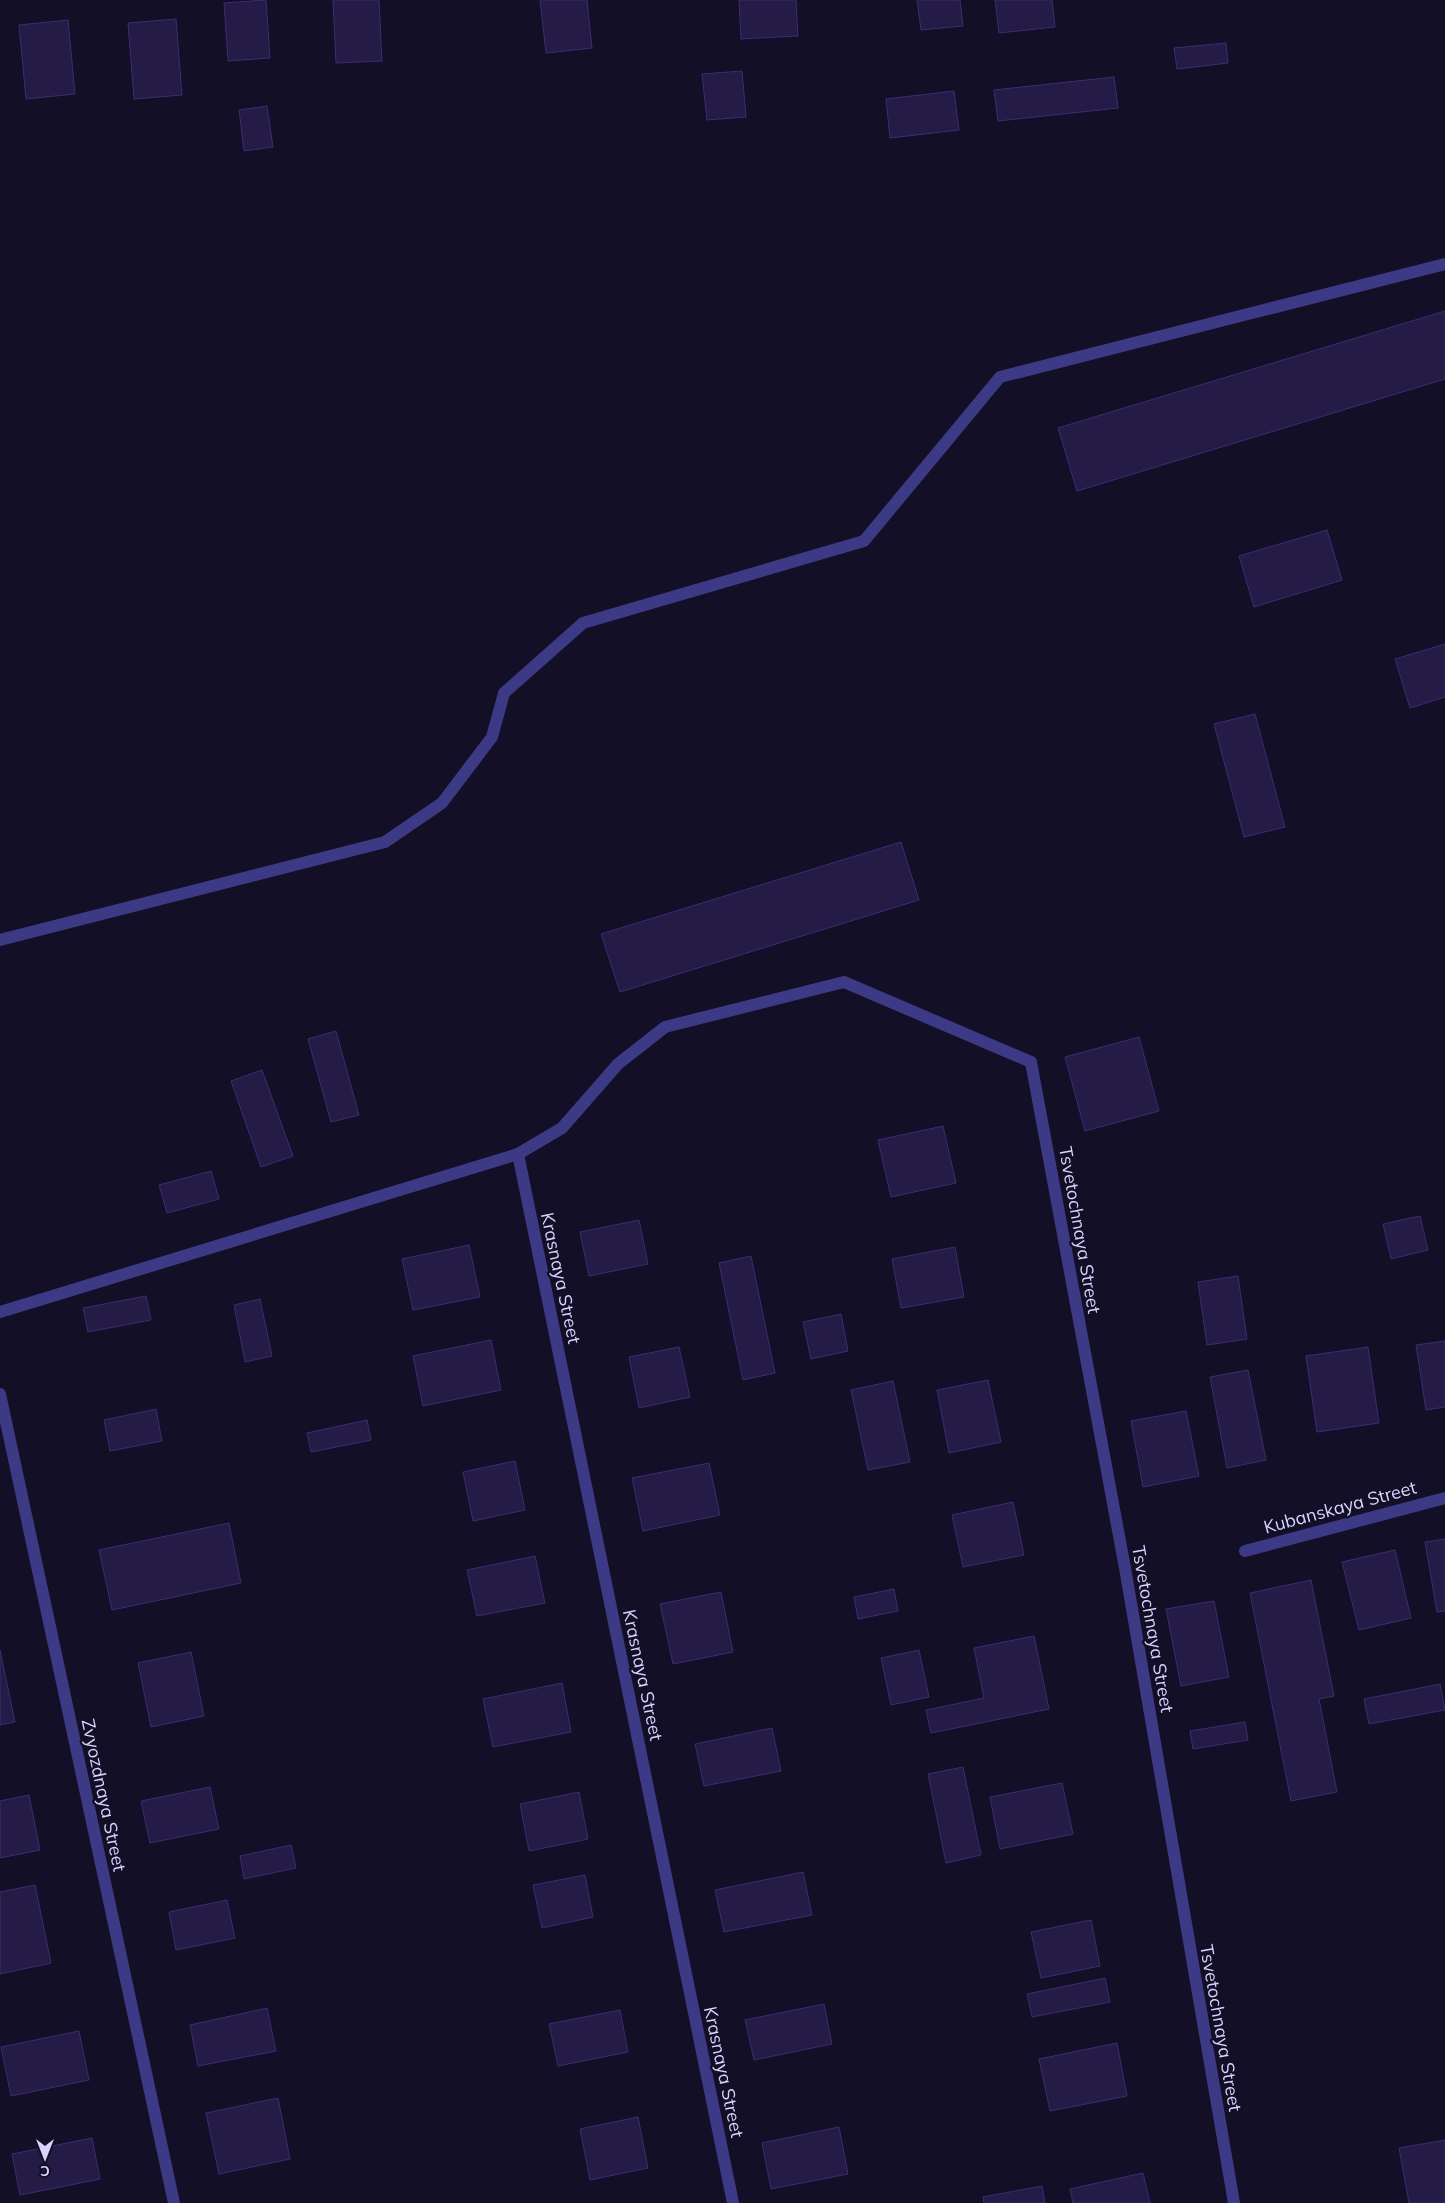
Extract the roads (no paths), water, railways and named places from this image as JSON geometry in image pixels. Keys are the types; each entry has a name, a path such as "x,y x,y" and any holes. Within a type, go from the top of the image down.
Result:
{"street":[{"path":"0,940 385,842 442,803 492,737 504,693 583,623 864,541 1000,377 1445,264"},
{"name":"Tsvetochnaya Street","path":"518,1154 562,1128 618,1064 665,1027 844,982 1031,1062 1126,1578 1234,2203"},
{"path":"0,1312 518,1154"},
{"name":"Krasnaya Street","path":"518,1154 733,2203"},
{"name":"Zvyozdnaya Street","path":"0,1394 174,2203"},
{"name":"Kubanskaya Street","path":"1245,1551 1445,1498"}]}
